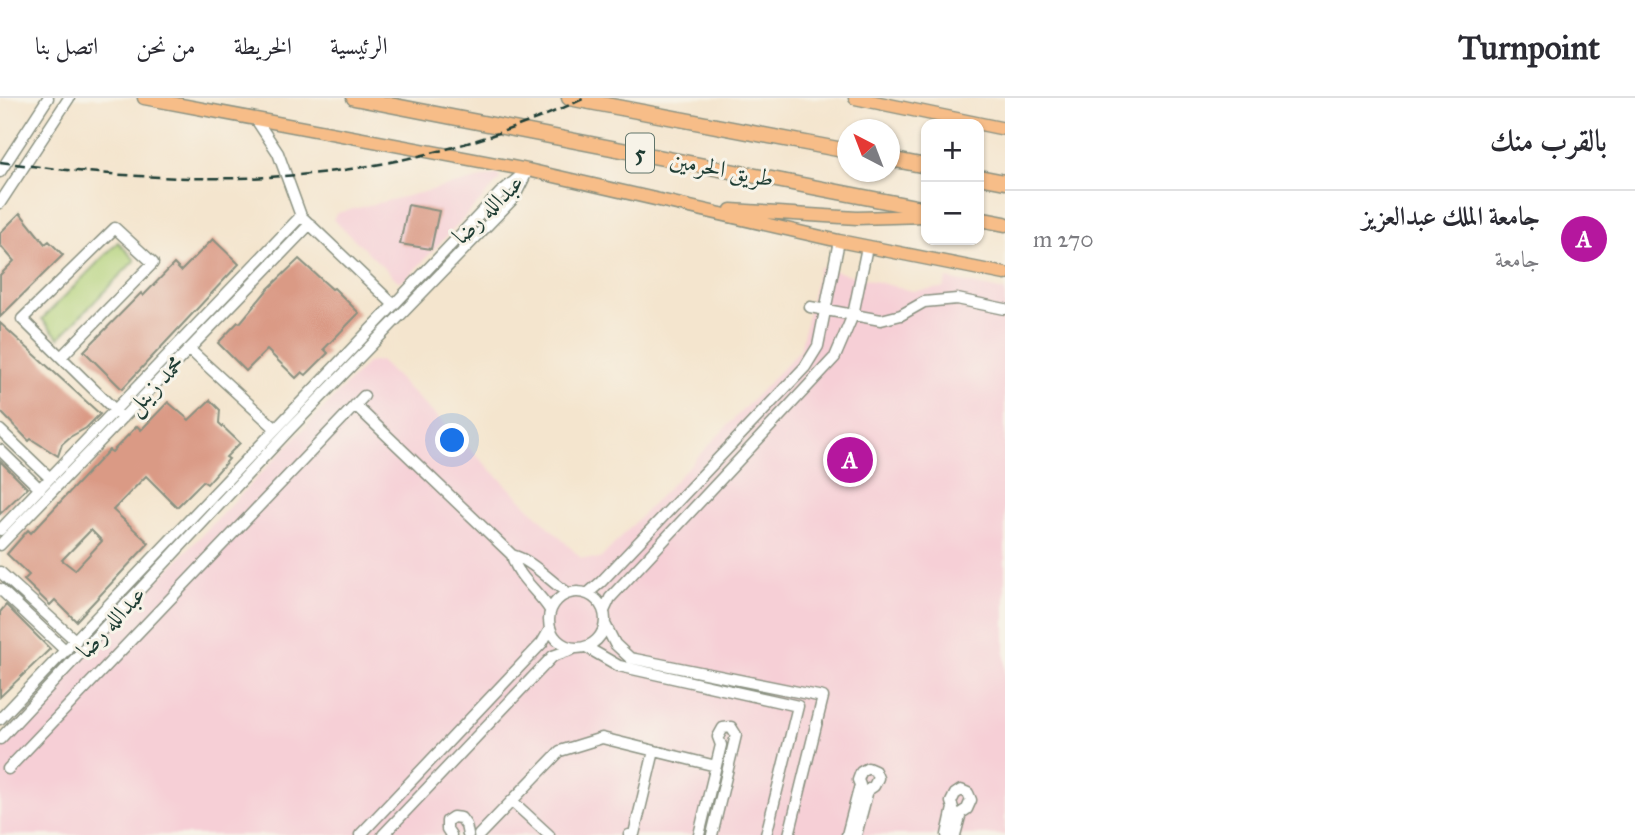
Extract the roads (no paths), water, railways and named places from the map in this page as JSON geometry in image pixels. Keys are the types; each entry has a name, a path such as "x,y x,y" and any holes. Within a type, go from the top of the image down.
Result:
{"highway":[{"name":"طريق الحرمين","path":"354,98 921,208"},
{"name":"طريق الحرمين","path":"569,98 837,149"},
{"path":"900,161 921,165"},
{"path":"984,178 1005,181"},
{"path":"984,220 1005,224"}],"main road":[{"path":"144,98 528,170 839,241 1005,274"},
{"path":"855,98 1005,129"},
{"path":"692,208 857,218 921,216"}],"street":[{"path":"0,172 48,98"},
{"path":"0,203 69,98"},
{"path":"257,121 278,153 305,220 394,304"},
{"name":"عبدالله رضا","path":"0,719 501,192 528,170"},
{"name":"عبدالله رضا","path":"0,738 290,429 514,198 528,170"},
{"name":"محمد زينل","path":"0,530 50,478 189,349 305,220"},
{"name":"محمد زينل","path":"0,545 119,414 305,220"},
{"path":"61,357 153,263 114,228 22,319 119,414"},
{"path":"587,593 601,582 805,367 818,346 839,241"},
{"path":"604,611 610,598 835,357 853,315 867,247"},
{"path":"810,307 881,320 901,315 924,302 957,299 1005,309"},
{"path":"189,349 275,428"},
{"path":"8,769 364,396"},
{"path":"355,405 512,555 526,559 552,583 568,593 587,593 598,600 614,644 630,658 823,697 789,835"},
{"path":"0,430 50,478"},
{"path":"0,450 40,489"},
{"path":"360,835 542,643 550,629 550,610 515,568 512,555"},
{"path":"0,572 76,641"},
{"path":"0,589 66,651"},
{"path":"550,610 557,600 568,593"},
{"path":"383,835 553,656 586,647 601,636 605,624"},
{"path":"550,629 561,644 573,649"},
{"path":"586,647 619,666 798,706 766,835"},
{"path":"699,835 721,745 718,737 723,728 731,727 736,735 712,835"},
{"path":"479,835 561,751 603,738 716,766"},
{"path":"629,835 634,834 654,751"},
{"path":"848,835 860,785 858,780 861,772 868,768 875,771 878,778 868,790 856,835"},
{"path":"947,835 953,808 951,802 954,794 961,790 968,793 971,800 967,809 961,813 955,835"},
{"path":"512,801 549,835"},
{"path":"451,835 447,829 447,821 453,817 461,818 468,835"}],"railway":[{"path":"0,162 153,177 298,175 369,166 440,151 512,128 585,98"}],"place":[{"name":"جامعة الملك عبدالعزيز","path":"850,460"}]}
